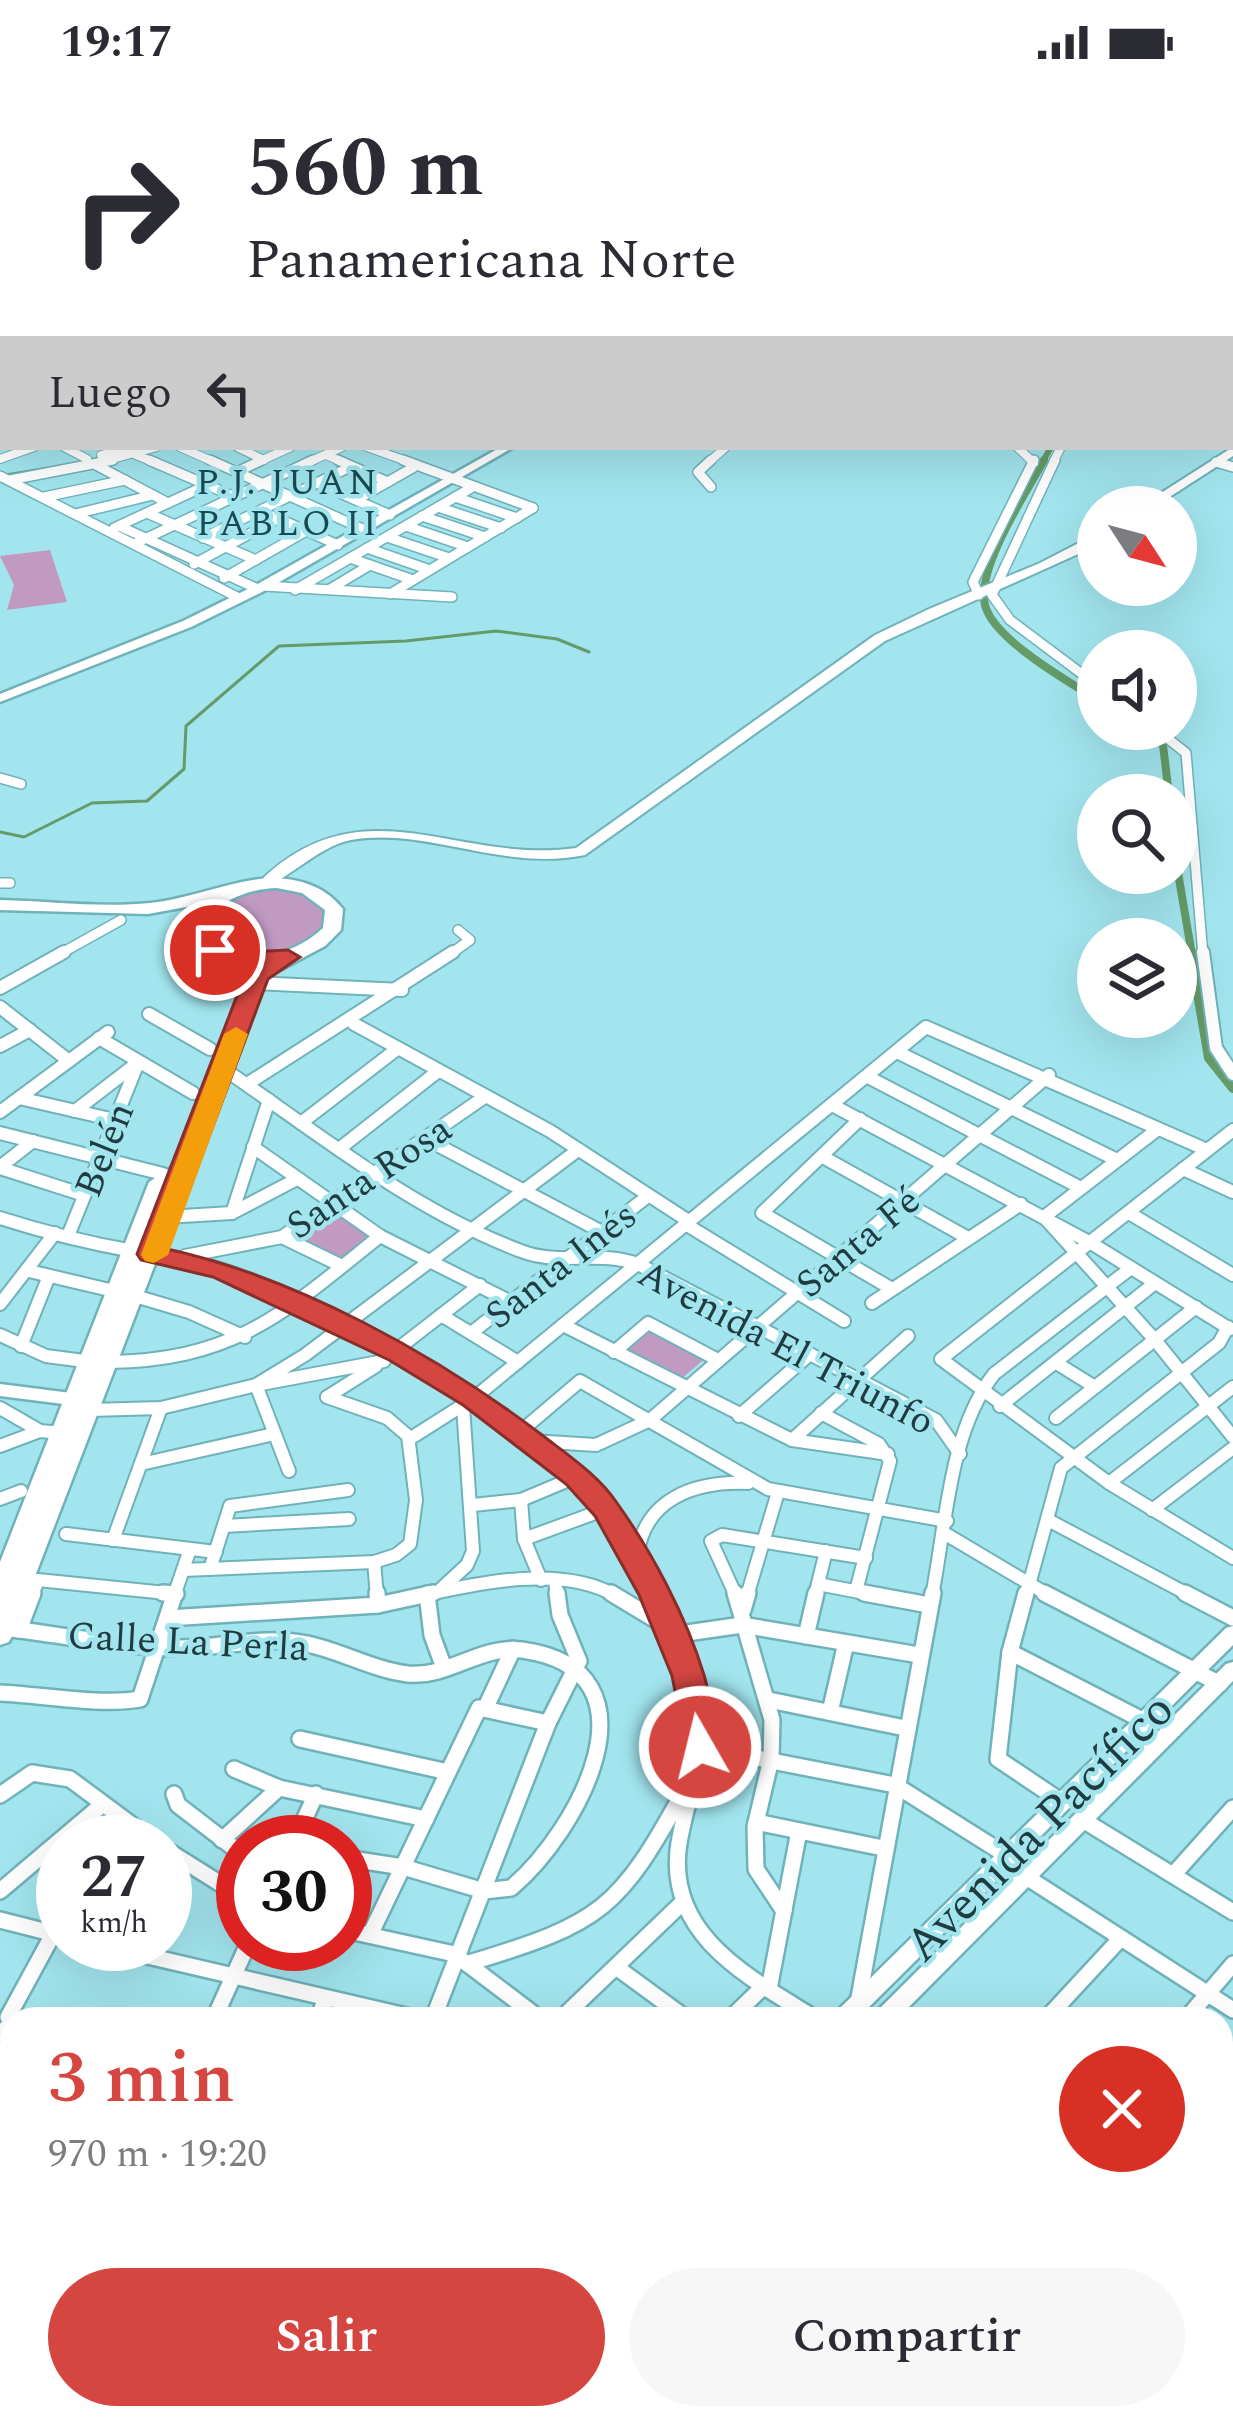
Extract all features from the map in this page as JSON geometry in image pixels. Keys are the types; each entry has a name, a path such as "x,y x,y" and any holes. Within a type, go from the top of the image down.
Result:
{"highway":[{"path":"3,912 40,907 148,909 191,904 266,883 316,892 334,909 332,930 310,949 265,968 254,983 224,1069 168,1175 7,1631"},
{"path":"234,889 201,911 196,926 201,939 236,958 288,957"},
{"path":"142,1253 166,1217 168,1175"},
{"path":"0,1592 52,1432 89,1405"}],"main road":[{"path":"1178,486 1233,451"},
{"path":"266,883 321,844 365,836 520,857 580,852 880,638 925,614 1046,569 1077,550"},
{"path":"296,864 304,884 316,892"}],"street":[{"path":"69,450 168,503"},
{"path":"187,450 365,530"},
{"path":"245,450 264,460"},
{"path":"237,472 285,450"},
{"path":"134,544 336,450"},
{"path":"375,450 533,508 389,594"},
{"path":"0,698 261,588 503,450"},
{"path":"711,487 698,472 723,450"},
{"path":"1021,450 1036,461 973,581 992,595 1010,620 1077,670"},
{"path":"987,593 1059,450"},
{"path":"3,477 133,451 235,497"},
{"path":"326,455 388,482"},
{"path":"1216,462 1233,467"},
{"path":"356,500 414,466"},
{"path":"203,538 350,467"},
{"path":"3,477 238,598"},
{"path":"43,497 124,480"},
{"path":"316,483 390,515"},
{"path":"108,531 207,485"},
{"path":"296,590 471,488"},
{"path":"75,514 153,495"},
{"path":"455,497 517,518"},
{"path":"439,507 501,528"},
{"path":"261,510 338,545"},
{"path":"148,513 256,560"},
{"path":"422,516 484,537"},
{"path":"182,569 278,518"},
{"path":"119,526 261,588 452,597"},
{"path":"406,526 468,547"},
{"path":"212,584 306,531"},
{"path":"387,537 449,559"},
{"path":"367,548 430,570"},
{"path":"350,558 413,580"},
{"path":"327,591 370,566"},
{"path":"358,593 392,573"},
{"path":"1181,750 1186,754 1208,1012 1216,1048 1233,1073"},
{"path":"0,778 21,784"},
{"path":"0,988 121,920"},
{"path":"247,1084 353,1024 470,940 458,930"},
{"path":"254,983 402,990"},
{"path":"0,1007 68,1061"},
{"path":"149,1014 210,1049"},
{"path":"353,1024 578,1150 844,1321"},
{"path":"411,1438 468,1402 926,1027 1047,1076 1207,1150"},
{"path":"0,1046 30,1030"},
{"path":"0,1112 10,1100 103,1035 138,1063 193,1093"},
{"path":"301,1123 397,1049"},
{"path":"897,1052 1118,1160"},
{"path":"75,1111 138,1063"},
{"name":"Belén","path":"0,1304 61,1234 84,1195 138,1063"},
{"name":"Avenida El Triunfo","path":"224,1069 338,1149 473,1229 527,1255 602,1252 638,1264 936,1420 960,1454"},
{"path":"338,1149 436,1072"},
{"name":"Santa Fé","path":"525,1436 596,1445 650,1420 1047,1076"},
{"path":"868,1077 1081,1188"},
{"name":"Santa Rosa","path":"178,1257 282,1237 483,1098"},
{"path":"10,1100 116,1120"},
{"path":"232,1213 269,1100"},
{"path":"834,1106 1021,1204 1226,1326"},
{"path":"860,1119 762,1213 892,1289"},
{"path":"1044,1217 1158,1129"},
{"path":"1230,1551 1109,1483 941,1359 1207,1150 1226,1143 1233,1130"},
{"path":"0,1133 168,1175"},
{"path":"426,1138 602,1232"},
{"path":"0,1168 33,1141"},
{"path":"253,1147 380,1236 512,1302"},
{"path":"256,1385 344,1326 578,1150"},
{"path":"823,1157 968,1238"},
{"path":"0,1168 84,1195"},
{"path":"1184,1169 1233,1192"},
{"path":"166,1217 232,1213 297,1179"},
{"name":"Santa Inés","path":"471,1333 648,1196"},
{"path":"872,1303 1021,1204"},
{"path":"1129,1213 1233,1275"},
{"path":"1044,1217 1155,1340 1233,1437"},
{"path":"2,1222 178,1257 294,1302 344,1326 525,1436 576,1477 606,1509 637,1560 671,1632 697,1709 700,1747 677,1854 680,1905 706,1942 798,2007"},
{"path":"0,1335 46,1356 100,1362 186,1359 245,1337 380,1236"},
{"path":"282,1237 342,1266"},
{"name":"Avenida El Triunfo","path":"852,2007 960,1454 980,1392 1017,1353 1131,1268"},
{"path":"29,1271 189,1312 245,1337"},
{"path":"21,1346 49,1276"},
{"path":"1000,1406 1155,1282"},
{"path":"183,1570 374,1562 394,1556 415,1535 411,1438 400,1425 327,1397 393,1355 480,1285"},
{"path":"1056,1418 1196,1307"},
{"path":"1062,1802 998,1759 1010,1652 1061,1468 1219,1342 1233,1310"},
{"path":"441,1315 518,1362"},
{"path":"614,1352 648,1323 718,1360"},
{"path":"563,1325 792,1440 888,1454"},
{"path":"792,1440 908,1336"},
{"path":"739,1416 809,1354"},
{"path":"0,1394 161,1408 393,1355"},
{"path":"1058,1364 1095,1387"},
{"path":"525,1436 580,1382 755,1484 946,1527 1027,1584 1195,1671 1226,1677"},
{"path":"256,1385 289,1471"},
{"path":"1109,1483 1233,1387"},
{"path":"433,1592 455,1578 473,1551 468,1402"},
{"path":"0,1408 52,1432"},
{"path":"113,1540 161,1408"},
{"path":"821,1413 888,1454"},
{"path":"0,1446 52,1432"},
{"path":"141,1464 274,1434"},
{"path":"1152,1510 1233,1448"},
{"path":"856,1592 889,1471 888,1454"},
{"path":"473,1505 520,1500 576,1477"},
{"path":"637,1560 640,1533 669,1499 718,1482 755,1484"},
{"path":"210,1569 230,1506 348,1490"},
{"path":"0,1499 21,1491"},
{"path":"743,1617 778,1492"},
{"path":"440,2007 462,1960 548,1723 579,1661 548,1580 524,1538 520,1500"},
{"path":"524,1538 606,1509"},
{"path":"224,1526 349,1519"},
{"path":"1049,1521 1233,1618"},
{"path":"66,1534 216,1552"},
{"path":"784,1911 754,1875 756,1822 772,1761 769,1700 743,1617 713,1550 714,1537 866,1558"},
{"path":"0,1693 78,1696 113,1704 140,1699 190,1549"},
{"path":"806,1636 826,1551"},
{"path":"374,1562 378,1605"},
{"path":"7,1631 38,1580 176,1594"},
{"path":"169,1618 378,1605 433,1592 548,1580 608,1591 671,1632 743,1617 806,1636 919,1655"},
{"path":"818,1584 929,1605"},
{"path":"433,1592 432,1635 444,1668"},
{"name":"Calle La Perla","path":"7,1631 155,1646 290,1641 334,1649 410,1674 444,1668 476,1650 514,1649"},
{"name":"Avenida Pacífico","path":"856,2007 1233,1633"},
{"path":"830,1712 846,1643"},
{"path":"372,1862 403,1867 484,1891 511,1888 523,1878 595,1772 604,1731 601,1713 576,1670 514,1649 448,1772 426,1819 403,1867 372,1931"},
{"path":"1010,1652 1144,1721"},
{"name":"Avenida Pacífico","path":"896,2007 1226,1677"},
{"path":"769,1700 905,1728"},
{"path":"482,1708 548,1723"},
{"path":"300,1739 448,1772"},
{"path":"700,1747 895,1785 916,1794 1228,2007"},
{"path":"233,1769 278,1788 426,1819"},
{"path":"462,1960 560,1934 595,1915 648,1849 695,1771"},
{"path":"0,1795 32,1773 48,1774 70,1779 118,1815"},
{"path":"249,1815 278,1788"},
{"path":"174,1794 178,1805 216,1835"},
{"path":"306,1815 316,1794"},
{"path":"0,1891 103,1804"},
{"path":"1173,1875 1233,1808"},
{"path":"1083,1820 1233,1912"},
{"path":"756,1822 884,1848"},
{"path":"744,2007 767,1987 799,1831"},
{"path":"573,2007 680,1905"},
{"path":"0,1920 36,1929"},
{"path":"372,1936 462,1960 524,2007"},
{"path":"1057,2007 1121,1938"},
{"path":"1197,2007 1233,1964"},
{"path":"616,1966 664,2007"},
{"path":"192,1968 366,2007"},
{"path":"16,2007 36,1971"},
{"path":"219,2007 235,1971"},
{"path":"323,2007 326,1998"}],"shaded area":[{"path":"50,550 67,602 7,610 14,585 0,556"},
{"path":"271,885 316,895 332,921 301,945 274,955 245,954 208,941 200,921 215,901"},
{"path":"334,1207 377,1235 342,1263 287,1237"},
{"path":"650,1329 703,1360 680,1380 624,1350"}],"waterway":[{"path":"1042,463 1049,450"},
{"path":"1044,460 995,552 984,590 985,605 1002,632 1077,687"},
{"path":"6,475 55,467"},
{"path":"0,832 24,837 92,803 147,801 184,769 186,726 279,646 406,641 496,631 557,639 589,652"},
{"path":"1164,750 1166,774"},
{"path":"1182,894 1186,918"},
{"path":"1197,987 1209,1058 1233,1088"}],"slow traffic":[{"path":"154,1255 236,1034"}],"district":[{"name":"P.J. JUAN PABLO II","path":"288,502"}],"route":[{"path":"215,950 248,960 288,957 257,975 151,1254 220,1270 399,1353 474,1398 576,1477 606,1509 655,1595 688,1676 700,1747"}]}
